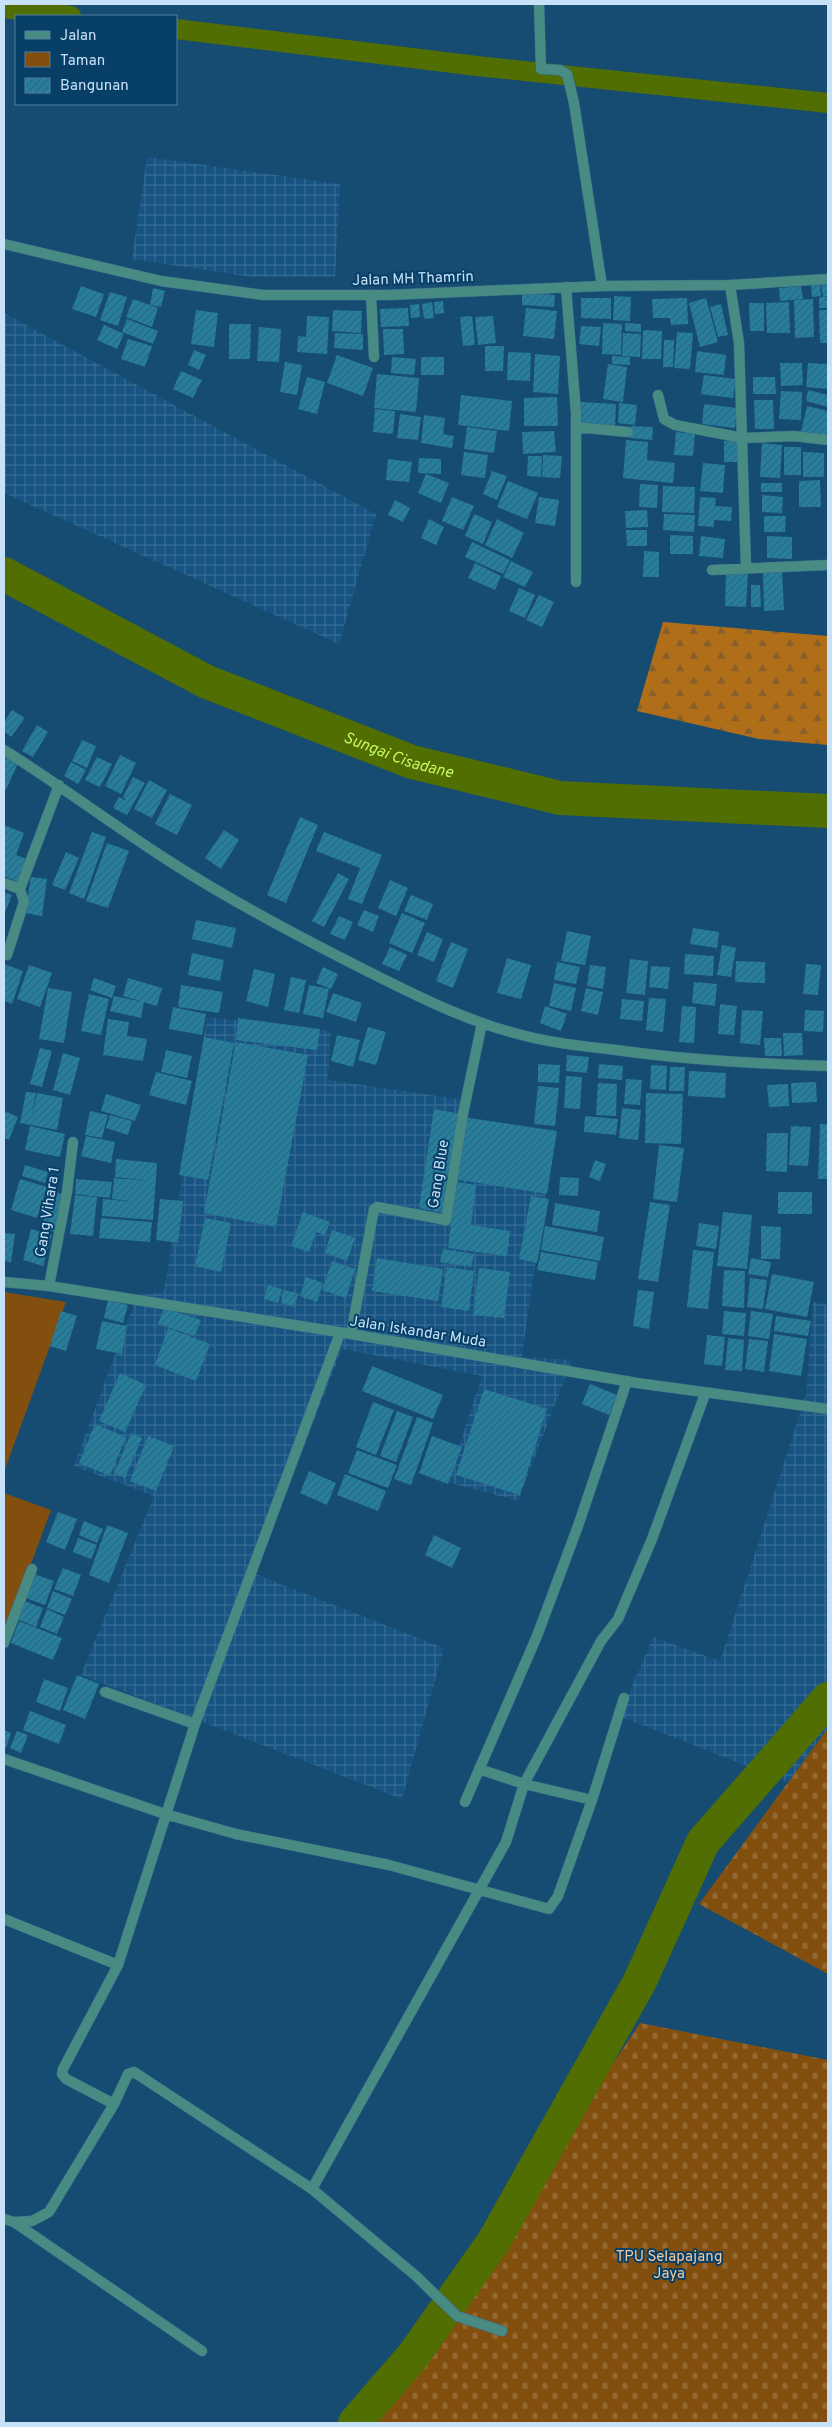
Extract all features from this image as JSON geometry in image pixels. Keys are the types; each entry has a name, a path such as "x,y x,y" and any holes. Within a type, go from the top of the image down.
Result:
{"street":[{"path":"539,4 541,69 560,70 567,74 574,103 602,286"},
{"name":"Jalan MH Thamrin","path":"4,244 161,281 263,295 371,295 566,287 730,285 828,279"},
{"path":"730,285 739,342 746,568"},
{"path":"566,287 576,427 576,582"},
{"path":"371,295 374,357"},
{"path":"658,395 664,419 674,425 743,438 794,436 828,440"},
{"path":"576,427 628,432"},
{"path":"712,570 828,565"},
{"path":"4,750 59,784 169,861 236,902 397,986 482,1023 553,1042 690,1060 828,1066"},
{"path":"8,955 24,902 20,889 59,784"},
{"path":"4,883 20,889"},
{"name":"Gang Blue","path":"351,1334 374,1209 377,1207 446,1220 463,1114 482,1023"},
{"name":"Gang Vihara 1","path":"49,1286 67,1192 73,1142"},
{"name":"Jalan Iskandar Muda","path":"4,1282 49,1286 351,1334 706,1394 828,1409"},
{"path":"114,2104 66,2079 62,2074 63,2069 118,1964 195,1724 340,1333"},
{"path":"465,1802 537,1636 578,1526 626,1381"},
{"path":"312,2189 506,1842 524,1784 601,1641 618,1619 652,1538 706,1394"},
{"path":"4,1643 32,1570"},
{"path":"105,1692 195,1724"},
{"path":"4,1759 165,1814 236,1834 389,1865 549,1909 558,1896 592,1800 624,1698"},
{"path":"479,1769 524,1784 592,1800"},
{"path":"4,1919 118,1964"},
{"path":"9,2220 32,2222 49,2212 114,2104 128,2074 134,2072 312,2189 429,2289 457,2316 502,2331"},
{"path":"9,2220 202,2351"}],"shaded area":[{"path":"147,157 340,184 335,277 252,277 132,259"},
{"path":"4,313 376,514 339,644 4,493"},
{"path":"207,1017 331,1031 328,1080 464,1100 458,1120 554,1132 522,1357 572,1360 518,1501 447,1482 482,1376 342,1349 255,1574 444,1648 402,1799 81,1675 154,1496 74,1466 137,1295 164,1292"},
{"path":"813,1301 828,1305 828,1728 788,1782 619,1716 653,1637 720,1661 806,1395"}],"green space":[{"path":"663,622 828,636 828,745 759,739 637,711"},
{"path":"4,1292 66,1302 4,1472"},
{"path":"4,1493 51,1510 4,1636"},
{"path":"828,1728 828,1974 699,1904"},
{"name":"TPU Selapajang Jaya","path":"640,2023 828,2060 828,2423 365,2423 484,2259"}],"building":[{"path":"820,283 821,296 812,297 811,284"},
{"path":"821,283 828,283 828,296 823,297"},
{"path":"81,286 104,294 96,317 72,309"},
{"path":"801,286 803,299 780,301 779,288"},
{"path":"153,288 165,291 161,307 150,305"},
{"path":"110,292 127,297 118,326 100,320"},
{"path":"522,293 555,295 554,307 522,305"},
{"path":"614,296 631,297 630,321 613,320"},
{"path":"819,297 828,297 828,308 819,308"},
{"path":"581,298 611,298 611,319 581,318"},
{"path":"687,298 688,324 671,325 670,318 653,318 652,299"},
{"path":"706,298 718,342 700,347 689,303"},
{"path":"133,299 158,308 152,327 126,317"},
{"path":"813,299 814,337 795,338 794,300"},
{"path":"443,301 444,313 435,314 434,302"},
{"path":"432,302 434,318 424,319 422,304"},
{"path":"789,302 790,333 767,333 766,303"},
{"path":"749,303 764,303 764,331 750,331"},
{"path":"419,304 420,317 411,318 410,305"},
{"path":"721,304 728,335 718,337 710,307"},
{"path":"408,308 409,326 381,327 380,309"},
{"path":"526,308 557,311 554,339 523,336"},
{"path":"196,310 218,313 214,347 191,344"},
{"path":"333,310 362,311 361,333 332,331"},
{"path":"819,310 828,310 828,343 820,343"},
{"path":"307,316 329,317 327,354 297,352 298,336 306,337"},
{"path":"472,316 475,345 463,346 460,317"},
{"path":"493,316 496,343 478,345 475,317"},
{"path":"127,319 158,331 153,344 122,332"},
{"path":"603,323 622,324 621,355 602,354"},
{"path":"625,323 641,324 641,332 625,331"},
{"path":"229,324 251,324 250,359 229,359"},
{"path":"104,325 124,334 117,349 97,340"},
{"path":"581,326 601,327 599,346 579,344"},
{"path":"259,327 281,329 279,362 257,361"},
{"path":"383,329 403,329 404,354 384,355"},
{"path":"643,330 662,331 661,359 642,359"},
{"path":"677,332 693,333 690,369 674,368"},
{"path":"335,333 363,334 363,350 334,348"},
{"path":"623,333 641,334 640,357 622,356"},
{"path":"128,339 152,346 145,367 121,359"},
{"path":"664,340 674,340 673,367 663,367"},
{"path":"485,346 504,346 503,371 485,371"},
{"path":"194,350 206,355 199,370 188,365"},
{"path":"697,351 726,355 724,375 695,372"},
{"path":"508,352 531,353 530,381 507,380"},
{"path":"535,354 560,356 558,394 533,392"},
{"path":"337,355 373,368 363,396 327,383"},
{"path":"612,356 630,357 630,365 612,364"},
{"path":"392,357 416,359 414,375 391,373"},
{"path":"421,357 444,357 444,375 421,375"},
{"path":"285,362 302,365 297,395 280,392"},
{"path":"780,363 802,363 803,385 781,386"},
{"path":"808,363 828,364 828,389 806,387"},
{"path":"608,364 627,367 623,402 603,399"},
{"path":"181,371 202,380 193,398 173,389"},
{"path":"377,374 419,378 416,412 374,408"},
{"path":"704,375 736,379 733,398 701,394"},
{"path":"307,377 325,382 317,414 298,409"},
{"path":"753,377 775,377 776,394 753,394"},
{"path":"808,390 828,395 828,407 806,401"},
{"path":"781,391 802,392 801,420 779,419"},
{"path":"461,395 512,401 509,431 458,425"},
{"path":"557,397 558,426 524,426 524,398"},
{"path":"754,400 773,400 774,429 755,429"},
{"path":"580,402 616,404 615,427 578,425"},
{"path":"619,403 637,405 635,425 618,423"},
{"path":"704,404 737,408 735,428 702,424"},
{"path":"807,406 828,411 828,438 801,432"},
{"path":"375,409 395,411 393,434 373,432"},
{"path":"400,414 421,417 418,440 397,438"},
{"path":"424,415 445,418 443,434 454,436 452,448 421,443"},
{"path":"631,426 653,427 652,440 630,438"},
{"path":"467,427 497,431 494,453 464,449"},
{"path":"554,431 556,452 523,454 522,432"},
{"path":"676,432 695,434 693,456 674,455"},
{"path":"626,440 648,442 647,460 675,463 673,483 623,478"},
{"path":"724,441 741,441 741,462 724,462"},
{"path":"762,443 782,445 780,478 760,477"},
{"path":"784,447 801,447 801,475 784,475"},
{"path":"464,452 488,455 485,478 461,475"},
{"path":"803,452 824,453 824,477 803,477"},
{"path":"543,455 562,456 560,478 542,477"},
{"path":"528,456 542,456 541,477 527,476"},
{"path":"419,458 441,459 441,474 418,473"},
{"path":"388,459 412,462 409,482 386,480"},
{"path":"703,463 725,465 723,493 700,491"},
{"path":"492,471 507,476 497,500 483,494"},
{"path":"426,474 449,483 441,503 418,493"},
{"path":"820,480 821,507 799,507 799,481"},
{"path":"508,481 538,493 527,519 497,507"},
{"path":"761,483 782,483 782,492 761,492"},
{"path":"640,484 658,485 657,508 639,507"},
{"path":"663,486 695,487 694,513 662,512"},
{"path":"762,495 783,497 782,513 762,512"},
{"path":"452,497 474,506 463,530 442,521"},
{"path":"539,497 559,500 555,526 535,523"},
{"path":"700,497 716,498 715,506 732,507 731,521 714,520 714,527 698,526"},
{"path":"395,500 410,508 403,522 388,515"},
{"path":"647,510 648,527 626,528 625,511"},
{"path":"474,514 492,522 483,544 465,536"},
{"path":"664,514 695,515 694,532 663,530"},
{"path":"764,516 786,516 785,532 764,532"},
{"path":"429,519 444,527 436,545 421,538"},
{"path":"497,519 524,533 512,558 485,545"},
{"path":"626,530 647,530 647,546 627,546"},
{"path":"670,535 693,536 693,554 670,554"},
{"path":"701,536 725,539 723,558 699,556"},
{"path":"767,536 792,537 792,559 767,558"},
{"path":"472,542 510,560 503,574 465,557"},
{"path":"644,551 659,552 659,577 643,577"},
{"path":"511,561 533,572 525,587 503,577"},
{"path":"475,563 501,576 495,590 468,578"},
{"path":"782,570 784,610 764,611 763,571"},
{"path":"726,573 748,574 746,607 725,606"},
{"path":"751,585 760,585 761,607 751,607"},
{"path":"519,588 535,595 525,618 509,611"},
{"path":"539,595 554,602 542,627 526,620"},
{"path":"12,710 25,718 11,737 4,731 4,722"},
{"path":"37,725 48,732 33,757 22,751"},
{"path":"82,740 96,746 87,768 72,761"},
{"path":"120,755 136,763 121,794 105,786"},
{"path":"4,757 18,763 6,790 4,789"},
{"path":"97,757 112,764 100,787 85,780"},
{"path":"71,762 86,770 78,784 64,776"},
{"path":"133,777 145,783 127,815 113,808 119,797 127,801 123,797"},
{"path":"149,780 167,790 152,818 134,809"},
{"path":"170,794 192,805 177,835 155,824"},
{"path":"300,817 318,825 286,903 267,895"},
{"path":"4,825 24,833 16,855 29,860 20,883 4,876"},
{"path":"224,830 239,840 221,869 205,858"},
{"path":"92,832 106,837 84,899 69,893"},
{"path":"324,832 382,855 362,904 348,899 360,868 316,851"},
{"path":"107,843 129,851 108,908 86,901"},
{"path":"66,852 79,858 65,890 52,885"},
{"path":"338,873 349,879 324,927 312,921"},
{"path":"31,877 47,879 42,916 25,913"},
{"path":"390,880 408,888 396,916 378,908"},
{"path":"4,892 12,895 4,915"},
{"path":"411,895 433,904 427,920 404,911"},
{"path":"364,910 379,916 373,932 357,925"},
{"path":"402,913 425,923 412,953 389,943"},
{"path":"339,916 353,922 345,940 330,934"},
{"path":"196,920 236,928 232,948 192,939"},
{"path":"693,928 719,932 717,948 690,944"},
{"path":"567,931 591,936 585,965 561,961"},
{"path":"427,932 443,939 434,962 417,955"},
{"path":"451,942 468,949 453,988 436,981"},
{"path":"722,945 736,948 731,977 717,975"},
{"path":"390,947 407,955 399,971 382,964"},
{"path":"192,953 224,960 220,981 188,975"},
{"path":"685,954 714,956 713,976 684,974"},
{"path":"507,958 531,965 521,999 497,993"},
{"path":"630,959 648,961 645,995 626,993"},
{"path":"736,961 765,962 765,983 735,982"},
{"path":"557,962 580,967 576,984 554,980"},
{"path":"4,964 23,971 12,1004 4,1001"},
{"path":"806,964 821,965 818,995 803,994"},
{"path":"29,965 52,973 40,1007 17,999"},
{"path":"590,965 606,967 603,989 587,986"},
{"path":"651,966 670,967 668,989 649,987"},
{"path":"323,967 338,974 331,989 316,983"},
{"path":"254,969 275,974 268,1007 246,1001"},
{"path":"291,977 306,980 299,1013 284,1010"},
{"path":"94,978 116,986 112,998 90,990"},
{"path":"128,978 162,988 157,1006 123,996"},
{"path":"694,982 717,984 715,1006 692,1003"},
{"path":"554,983 576,988 571,1011 549,1006"},
{"path":"181,985 223,992 219,1013 178,1007"},
{"path":"309,985 329,989 323,1018 303,1014"},
{"path":"48,988 72,992 64,1043 39,1039"},
{"path":"586,988 603,992 598,1015 581,1011"},
{"path":"333,993 362,1003 356,1022 326,1012"},
{"path":"89,994 109,999 101,1035 81,1031"},
{"path":"114,996 144,1002 141,1018 110,1011"},
{"path":"649,998 666,999 663,1032 646,1030"},
{"path":"622,999 644,1001 642,1021 620,1019"},
{"path":"720,1004 737,1006 734,1035 718,1034"},
{"path":"545,1006 567,1014 561,1031 540,1023"},
{"path":"682,1006 696,1007 694,1043 679,1042"},
{"path":"173,1007 206,1014 202,1035 169,1029"},
{"path":"742,1010 763,1011 760,1045 740,1043"},
{"path":"805,1010 824,1011 823,1032 804,1031"},
{"path":"238,1018 320,1029 317,1050 236,1040"},
{"path":"108,1019 129,1022 127,1036 147,1039 143,1061 103,1055"},
{"path":"368,1027 386,1032 376,1065 358,1060"},
{"path":"783,1033 802,1033 803,1055 784,1056"},
{"path":"337,1035 360,1040 353,1067 331,1061"},
{"path":"204,1037 234,1043 208,1180 179,1175"},
{"path":"764,1038 781,1038 782,1056 765,1056"},
{"path":"236,1042 308,1055 276,1227 204,1213"},
{"path":"40,1048 52,1051 42,1087 30,1084"},
{"path":"166,1050 192,1056 187,1078 161,1072"},
{"path":"63,1053 80,1058 70,1095 53,1090"},
{"path":"567,1055 589,1057 587,1073 566,1071"},
{"path":"538,1064 560,1065 559,1083 538,1082"},
{"path":"599,1064 623,1066 622,1080 598,1078"},
{"path":"651,1065 667,1066 666,1090 650,1089"},
{"path":"670,1067 685,1067 684,1091 669,1091"},
{"path":"689,1071 726,1073 725,1098 688,1096"},
{"path":"156,1072 192,1081 186,1105 149,1095"},
{"path":"566,1076 582,1077 580,1109 564,1108"},
{"path":"626,1079 642,1080 640,1105 624,1104"},
{"path":"816,1082 817,1102 792,1103 791,1083"},
{"path":"598,1083 617,1084 616,1116 596,1115"},
{"path":"788,1084 789,1106 769,1107 767,1085"},
{"path":"538,1086 559,1088 555,1126 534,1124"},
{"path":"26,1092 36,1093 31,1121 37,1093 63,1098 57,1130 20,1123"},
{"path":"646,1093 683,1094 681,1144 645,1143"},
{"path":"106,1094 141,1105 135,1121 101,1111"},
{"path":"622,1108 641,1110 638,1140 619,1138"},
{"path":"434,1109 461,1114 445,1213 419,1208"},
{"path":"4,1111 18,1117 9,1140 4,1138"},
{"path":"90,1111 108,1115 102,1138 85,1135"},
{"path":"110,1115 132,1121 128,1135 106,1128"},
{"path":"585,1116 618,1119 616,1135 584,1132"},
{"path":"463,1117 557,1131 547,1194 454,1179"},
{"path":"820,1124 828,1124 828,1179 818,1179"},
{"path":"30,1126 65,1134 60,1157 25,1150"},
{"path":"791,1126 811,1127 808,1166 789,1165"},
{"path":"767,1133 788,1133 787,1172 766,1171"},
{"path":"86,1136 115,1142 111,1163 81,1156"},
{"path":"659,1145 684,1148 677,1202 653,1199"},
{"path":"116,1159 157,1163 153,1220 102,1216 103,1199 137,1202 112,1199 114,1178 153,1181 115,1177"},
{"path":"595,1160 606,1164 600,1181 589,1177"},
{"path":"25,1165 48,1172 45,1183 22,1176"},
{"path":"560,1177 579,1178 578,1196 559,1195"},
{"path":"20,1179 47,1187 37,1218 11,1210"},
{"path":"76,1179 112,1182 110,1198 75,1194"},
{"path":"456,1182 476,1185 471,1225 510,1231 507,1256 448,1248"},
{"path":"50,1191 64,1194 55,1232 42,1229"},
{"path":"778,1192 812,1192 812,1214 778,1214"},
{"path":"75,1195 97,1197 93,1236 70,1234"},
{"path":"531,1196 549,1199 537,1263 519,1259"},
{"path":"160,1199 183,1201 178,1243 156,1240"},
{"path":"650,1202 670,1205 658,1282 638,1279"},
{"path":"555,1203 600,1211 597,1232 552,1225"},
{"path":"303,1212 330,1222 325,1235 316,1232 309,1252 291,1246"},
{"path":"723,1212 752,1215 747,1269 717,1266"},
{"path":"101,1218 152,1222 150,1242 99,1238"},
{"path":"205,1218 231,1223 221,1272 195,1266"},
{"path":"699,1223 719,1226 716,1249 696,1246"},
{"path":"545,1226 604,1237 600,1261 541,1250"},
{"path":"761,1226 781,1227 780,1259 761,1259"},
{"path":"31,1229 52,1235 43,1266 23,1260"},
{"path":"332,1230 355,1238 347,1261 325,1253"},
{"path":"4,1233 15,1234 11,1262 4,1261"},
{"path":"443,1249 474,1254 471,1267 440,1262"},
{"path":"693,1250 714,1252 708,1309 687,1307"},
{"path":"541,1252 598,1262 595,1280 537,1270"},
{"path":"377,1258 443,1269 438,1301 372,1291"},
{"path":"751,1258 771,1262 768,1277 748,1274"},
{"path":"332,1261 355,1269 346,1298 322,1290"},
{"path":"447,1267 474,1271 469,1311 441,1307"},
{"path":"479,1268 510,1272 504,1318 473,1315"},
{"path":"724,1270 745,1271 744,1308 722,1306"},
{"path":"772,1274 814,1282 807,1317 765,1309"},
{"path":"306,1277 323,1283 317,1302 300,1296"},
{"path":"750,1278 767,1280 763,1309 747,1307"},
{"path":"268,1285 282,1289 278,1303 264,1299"},
{"path":"283,1290 298,1293 295,1307 281,1303"},
{"path":"638,1290 654,1292 649,1329 633,1326"},
{"path":"108,1300 128,1305 123,1323 104,1318"},
{"path":"164,1308 201,1320 195,1336 158,1324"},
{"path":"61,1311 77,1316 66,1351 50,1346"},
{"path":"724,1311 746,1313 744,1336 722,1334"},
{"path":"751,1311 773,1314 769,1339 748,1336"},
{"path":"776,1316 811,1321 808,1336 774,1331"},
{"path":"102,1321 127,1326 122,1354 96,1349"},
{"path":"168,1328 210,1344 196,1381 155,1365"},
{"path":"774,1334 807,1339 801,1376 769,1371"},
{"path":"707,1335 725,1337 722,1366 704,1364"},
{"path":"728,1338 744,1340 742,1371 725,1370"},
{"path":"749,1339 768,1341 764,1372 745,1369"},
{"path":"372,1366 443,1395 433,1419 362,1391"},
{"path":"120,1373 146,1385 125,1432 99,1421"},
{"path":"590,1384 617,1395 609,1415 582,1404"},
{"path":"484,1389 547,1409 520,1495 456,1475"},
{"path":"373,1402 394,1410 376,1455 356,1447"},
{"path":"397,1411 413,1417 396,1462 380,1456"},
{"path":"417,1417 433,1423 411,1485 394,1479"},
{"path":"95,1424 126,1437 110,1476 79,1463"},
{"path":"131,1433 142,1438 125,1478 114,1474"},
{"path":"148,1436 174,1446 156,1491 130,1481"},
{"path":"432,1436 462,1447 448,1484 419,1473"},
{"path":"357,1450 397,1465 388,1488 348,1473"},
{"path":"309,1471 336,1483 327,1505 300,1493"},
{"path":"345,1474 386,1491 378,1511 337,1495"},
{"path":"58,1512 77,1519 65,1550 46,1542"},
{"path":"84,1521 103,1529 97,1543 79,1535"},
{"path":"107,1525 128,1533 109,1583 89,1575"},
{"path":"434,1535 461,1548 452,1568 425,1555"},
{"path":"78,1538 97,1545 91,1559 73,1552"},
{"path":"63,1568 81,1575 73,1596 54,1589"},
{"path":"31,1573 54,1581 45,1605 23,1597"},
{"path":"53,1591 72,1599 65,1615 47,1608"},
{"path":"22,1600 43,1608 36,1627 15,1618"},
{"path":"47,1609 64,1617 57,1634 40,1627"},
{"path":"19,1621 62,1638 53,1660 11,1643"},
{"path":"77,1675 99,1684 85,1719 63,1710"},
{"path":"44,1679 68,1688 60,1711 36,1702"},
{"path":"30,1711 66,1725 59,1744 23,1730"},
{"path":"4,1730 11,1733 6,1748 4,1747"},
{"path":"17,1731 28,1735 21,1753 10,1748"}],"waterway":[{"path":"4,8 63,15"},
{"path":"178,29 477,66 828,103"},
{"name":"Sungai Cisadane","path":"4,574 207,682 412,762 560,798 828,811"},
{"path":"355,2423 413,2356 494,2241 640,1981 703,1842 828,1699"}]}
